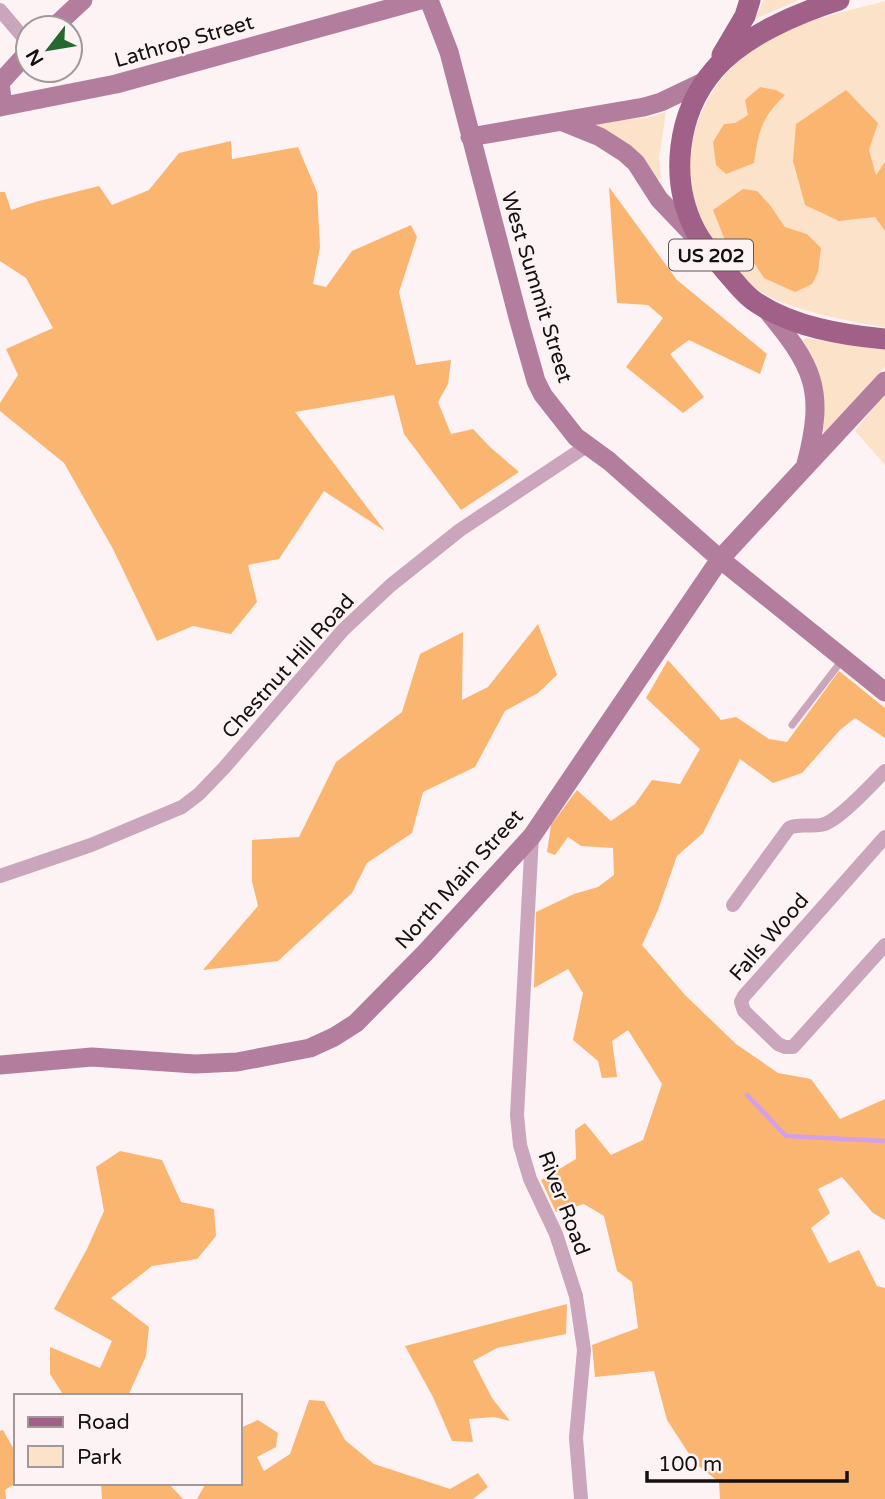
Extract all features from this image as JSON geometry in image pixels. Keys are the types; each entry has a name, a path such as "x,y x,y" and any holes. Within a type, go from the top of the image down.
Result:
{"main road":[{"name":"US 202","path":"750,0 745,16 688,113 679,152 687,209 694,228 705,246 748,297 764,307 818,327 885,339"},
{"path":"710,75 735,50 751,40 794,17 839,0"}],"street":[{"path":"68,14 83,0"},
{"name":"Lathrop Street","path":"1,106 116,84 419,0"},
{"name":"West Summit Street","path":"429,0 449,52 536,381 543,395 567,427 720,559 885,692"},
{"path":"0,10 14,26"},
{"path":"1,106 0,83 14,68"},
{"path":"470,137 656,104 710,75"},
{"path":"562,122 600,137 625,153 636,163 659,199 705,246"},
{"path":"764,307 796,346 807,365 813,385 815,424 805,468"},
{"name":"North Main Street","path":"0,1065 92,1057 195,1064 237,1062 310,1048 356,1023 532,836 720,559 885,381"},
{"name":"Chestnut Hill Road","path":"0,876 91,845 182,807 199,794 343,630 391,586 460,530 588,445"},
{"path":"733,905 789,828 795,825 809,827 826,824 885,771"},
{"name":"River Road","path":"532,836 517,1115 520,1145 530,1179 556,1234 576,1296 584,1350 576,1438 580,1499"},
{"name":"Falls Wood","path":"885,837 744,996 741,1002 744,1011 778,1044 793,1047 885,945"}],"lane":[{"path":"792,726 844,659"}],"green space":[{"path":"764,0 799,0 755,19"},
{"path":"885,1 885,162 876,175 869,150 839,221 875,217 885,231 885,327 801,309 757,289 740,275 710,237 693,193 690,170 694,134 710,95 747,53 777,34 794,27","holes":["784,95 763,126 754,162 735,123","770,205 785,227 807,234 764,278 748,254 725,240"]},
{"path":"666,112 659,158 661,178 657,180 592,123 650,117"},
{"path":"806,338 885,350 885,367 824,433 819,385 803,340"},
{"path":"885,393 885,465 855,431"}],"shaded area":[{"path":"760,87 785,95 762,126 754,163 726,174 716,165 713,142 724,124 735,123 748,115 745,100"},
{"path":"846,90 878,123 869,150 876,175 885,162 885,231 875,217 839,221 805,205 793,161 796,124"},
{"path":"231,141 232,159 298,147 317,192 320,247 313,284 326,287 352,251 411,225 417,237 399,292 416,365 451,360 448,384 438,402 451,434 473,429 519,472 461,510 404,434 394,395 295,412 385,531 324,491 279,559 248,565 257,602 231,634 193,626 157,641 113,549 64,463 0,411 0,403 18,375 6,349 53,328 26,278 0,261 0,192 5,192 11,210 99,186 112,205 149,190 179,153"},
{"path":"609,187 677,280 767,354 760,374 689,340 670,354 704,397 683,413 626,367 663,318 648,305 617,303"},
{"path":"743,189 757,191 785,227 807,234 821,248 818,272 812,284 795,292 764,278 748,254 725,240 713,210"},
{"path":"538,624 557,675 538,693 505,711 475,767 423,792 412,833 367,863 352,893 278,961 203,970 258,906 252,881 252,840 299,837 336,762 402,712 420,654 463,632 462,700 488,687"},
{"path":"668,660 721,720 736,717 769,739 787,742 839,671 885,708 885,738 855,718 840,730 802,773 773,783 740,759 703,833 677,856 642,945 685,995 736,1044 778,1073 811,1079 840,1119 885,1099 885,1220 873,1213 842,1177 818,1189 830,1213 811,1228 829,1263 859,1250 877,1286 885,1288 885,1499 720,1499 719,1482 695,1463 667,1420 654,1371 595,1377 592,1345 638,1328 632,1282 617,1271 604,1216 584,1204 556,1212 541,1180 576,1159 575,1130 585,1123 611,1155 643,1140 662,1084 628,1030 612,1041 617,1077 602,1078 598,1061 573,1040 583,993 568,969 534,988 536,912 574,894 598,887 614,875 613,848 581,846 568,837 555,855 547,852 551,825 577,790 611,821 635,804 652,780 680,784 700,749 646,698"},
{"path":"120,1151 162,1160 181,1202 214,1209 216,1236 197,1259 152,1266 111,1298 149,1327 146,1356 129,1394 63,1394 50,1374 50,1347 100,1368 112,1341 54,1309 87,1249 104,1211 96,1167"},
{"path":"567,1304 566,1334 497,1348 473,1361 492,1398 510,1421 494,1417 469,1419 473,1442 452,1441 433,1397 405,1346"},
{"path":"309,1400 324,1401 345,1440 374,1464 450,1489 478,1473 488,1487 473,1499 197,1499 205,1485 242,1485 242,1427 258,1420 278,1433 276,1447 257,1457 264,1471 290,1454"},
{"path":"3,1430 14,1449 14,1484 5,1490 6,1499 0,1499 0,1431"},
{"path":"101,1485 170,1485 183,1499 102,1499"}],"waterway":[{"path":"747,1095 786,1136 885,1141"}]}
